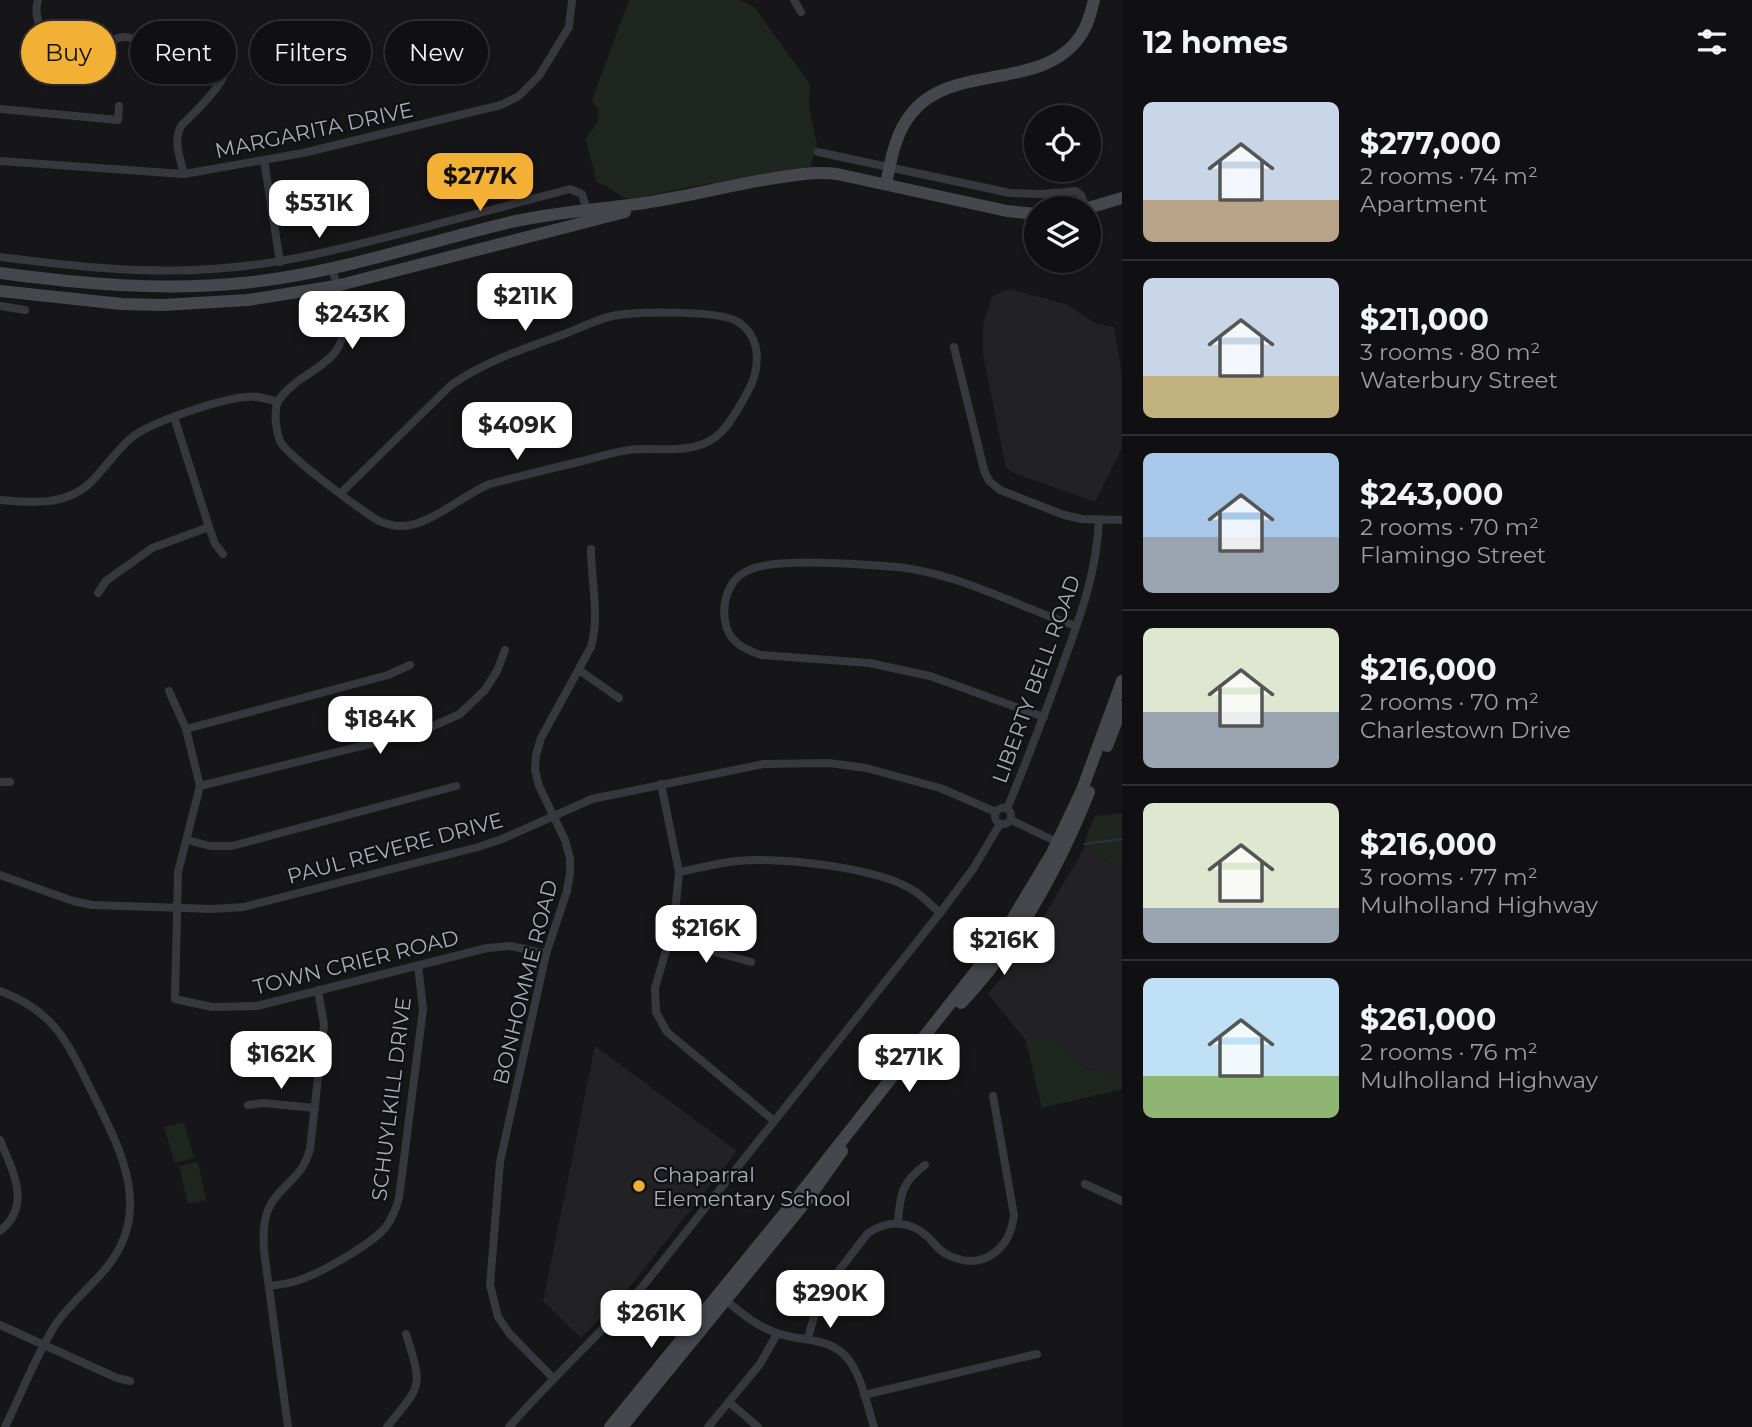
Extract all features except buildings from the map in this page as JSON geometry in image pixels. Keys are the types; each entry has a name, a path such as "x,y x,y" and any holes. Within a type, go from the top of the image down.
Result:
{"main road":[{"path":"886,184 901,129 912,112 929,98 950,88 1039,67 1057,59 1082,34 1094,0"},
{"path":"0,273 94,285 183,287 265,281 332,268 509,223 588,215 812,173 837,174 1024,213"},
{"path":"1101,204 1122,198"},
{"path":"0,291 82,301 163,305 247,300 336,286 588,215"},
{"path":"610,1427 722,1297 975,989 1006,946 1066,847 1119,718 1122,681"},
{"path":"622,1427 982,963 1025,900 1059,843 1082,790 1119,718"}],"street":[{"path":"38,0 36,15 47,40 71,55 100,51 119,37 127,37 145,44 205,44 217,49 225,58 224,80 178,132 176,144 184,174"},
{"name":"MARGARITA DRIVE","path":"0,161 184,174 303,153 488,108 519,96 539,76 569,27 572,0"},
{"path":"794,0 801,12"},
{"path":"0,109 118,120 119,106"},
{"path":"818,152 1010,192 1041,194 1076,191 1082,196"},
{"path":"264,160 279,262"},
{"path":"0,257 144,271 213,269 279,262 334,251 570,189 582,194 588,215"},
{"path":"332,268 343,327 337,350 289,388 278,402 276,426 280,441 289,454 341,493 380,521 400,527 422,522 473,491 490,484 628,450 685,449 705,444 720,433 733,418 754,381 758,367 757,351 750,334 737,321 717,316 638,313 612,316 492,360 451,385 341,493"},
{"path":"0,306 25,310"},
{"path":"954,347 989,481 1000,490 1064,515 1122,520"},
{"path":"0,499 45,503 69,496 88,484 130,439 154,424 174,417 247,396 278,402"},
{"path":"174,417 215,544 223,554"},
{"name":"LIBERTY BELL ROAD","path":"1007,808 1044,718 1091,584 1099,520"},
{"path":"98,593 106,581 152,548 209,527"},
{"name":"BONHOMME ROAD","path":"553,1378 509,1334 498,1317 490,1285 500,1162 546,954 567,891 570,873 570,858 565,840 539,786 535,770 536,755 541,737 591,647 596,613 591,549"},
{"path":"1044,718 930,676 869,663 761,655 745,649 733,640 726,625 723,608 726,596 733,582 746,571 761,566 783,563 887,566 928,572 967,584 1076,626"},
{"path":"200,786 422,731 460,714 485,690 497,671 505,650"},
{"path":"186,729 388,675 410,665"},
{"path":"579,670 619,698"},
{"path":"169,691 186,729 200,786 178,872 176,908"},
{"name":"PAUL REVERE DRIVE","path":"0,875 92,905 213,909 244,907 478,847 592,799 764,764 829,763 901,776 940,788 996,812"},
{"path":"0,782 10,782"},
{"path":"661,784 679,872 674,923 655,988 656,1012 667,1032 773,1119"},
{"path":"187,840 210,846 232,846 456,786"},
{"path":"1000,824 995,817 996,812 1002,808 1011,812 1011,820"},
{"path":"1011,820 1059,843"},
{"path":"1000,824 1005,825 1011,820"},
{"path":"509,1427 643,1286 773,1119 940,913 973,869 1000,824"},
{"path":"679,872 748,861 801,863 844,869 896,882 915,891 940,913"},
{"name":"TOWN CRIER ROAD","path":"176,908 175,999 212,1007 257,1006 499,946 546,954"},
{"path":"669,939 751,962"},
{"name":"SCHUYLKILL DRIVE","path":"269,1286 294,1282 318,1272 371,1240 385,1227 394,1213 399,1198 424,1009 418,965"},
{"path":"288,1427 263,1230 273,1201 307,1163 324,1025 318,990"},
{"path":"0,991 25,1001 42,1013 65,1038 119,1149 129,1182 129,1216 121,1245 109,1265 55,1326 5,1427"},
{"path":"808,1338 820,1295 868,1233 876,1228 898,1222 913,1226 946,1254 965,1261 981,1259 1003,1246 1012,1229 1014,1214 993,1096"},
{"path":"247,1105 263,1103 315,1108"},
{"path":"0,1140 19,1193 14,1212 0,1231"},
{"path":"898,1222 904,1189 911,1176 925,1165"},
{"path":"1085,1184 1122,1200"},
{"path":"722,1297 756,1324 777,1334 808,1338 834,1347 856,1370 874,1427"},
{"path":"0,1325 117,1378 130,1381"},
{"path":"387,1427 413,1395 418,1384 418,1371 406,1334"},
{"path":"708,1427 760,1364 777,1334"},
{"path":"864,1395 1037,1354"},
{"path":"729,1402 758,1427"}],"shaded area":[{"path":"629,0 740,0 754,7 810,84 809,106 817,145 810,168 637,198 624,198 607,186 597,183 586,139 597,122 599,110 592,100"},
{"path":"1008,289 1066,304 1095,323 1114,327 1122,375 1122,448 1095,502 1006,468 983,355 983,324 992,296"},
{"path":"1122,813 1122,871 1085,847 1086,837 1095,816"},
{"path":"1085,847 1122,871 1122,1076 1083,1067 1054,1039 1024,1038 988,994 1023,951"},
{"path":"1025,1038 1054,1039 1083,1067 1122,1076 1122,1089 1042,1108"},
{"path":"595,1046 737,1151 632,1284 581,1338 543,1301"},
{"path":"184,1122 194,1158 175,1163 164,1127"},
{"path":"198,1162 206,1200 188,1204 179,1166"}],"waterway":[{"path":"1084,844 1122,839"}],"place":[{"name":"Chaparral Elementary School","path":"639,1186"}]}
